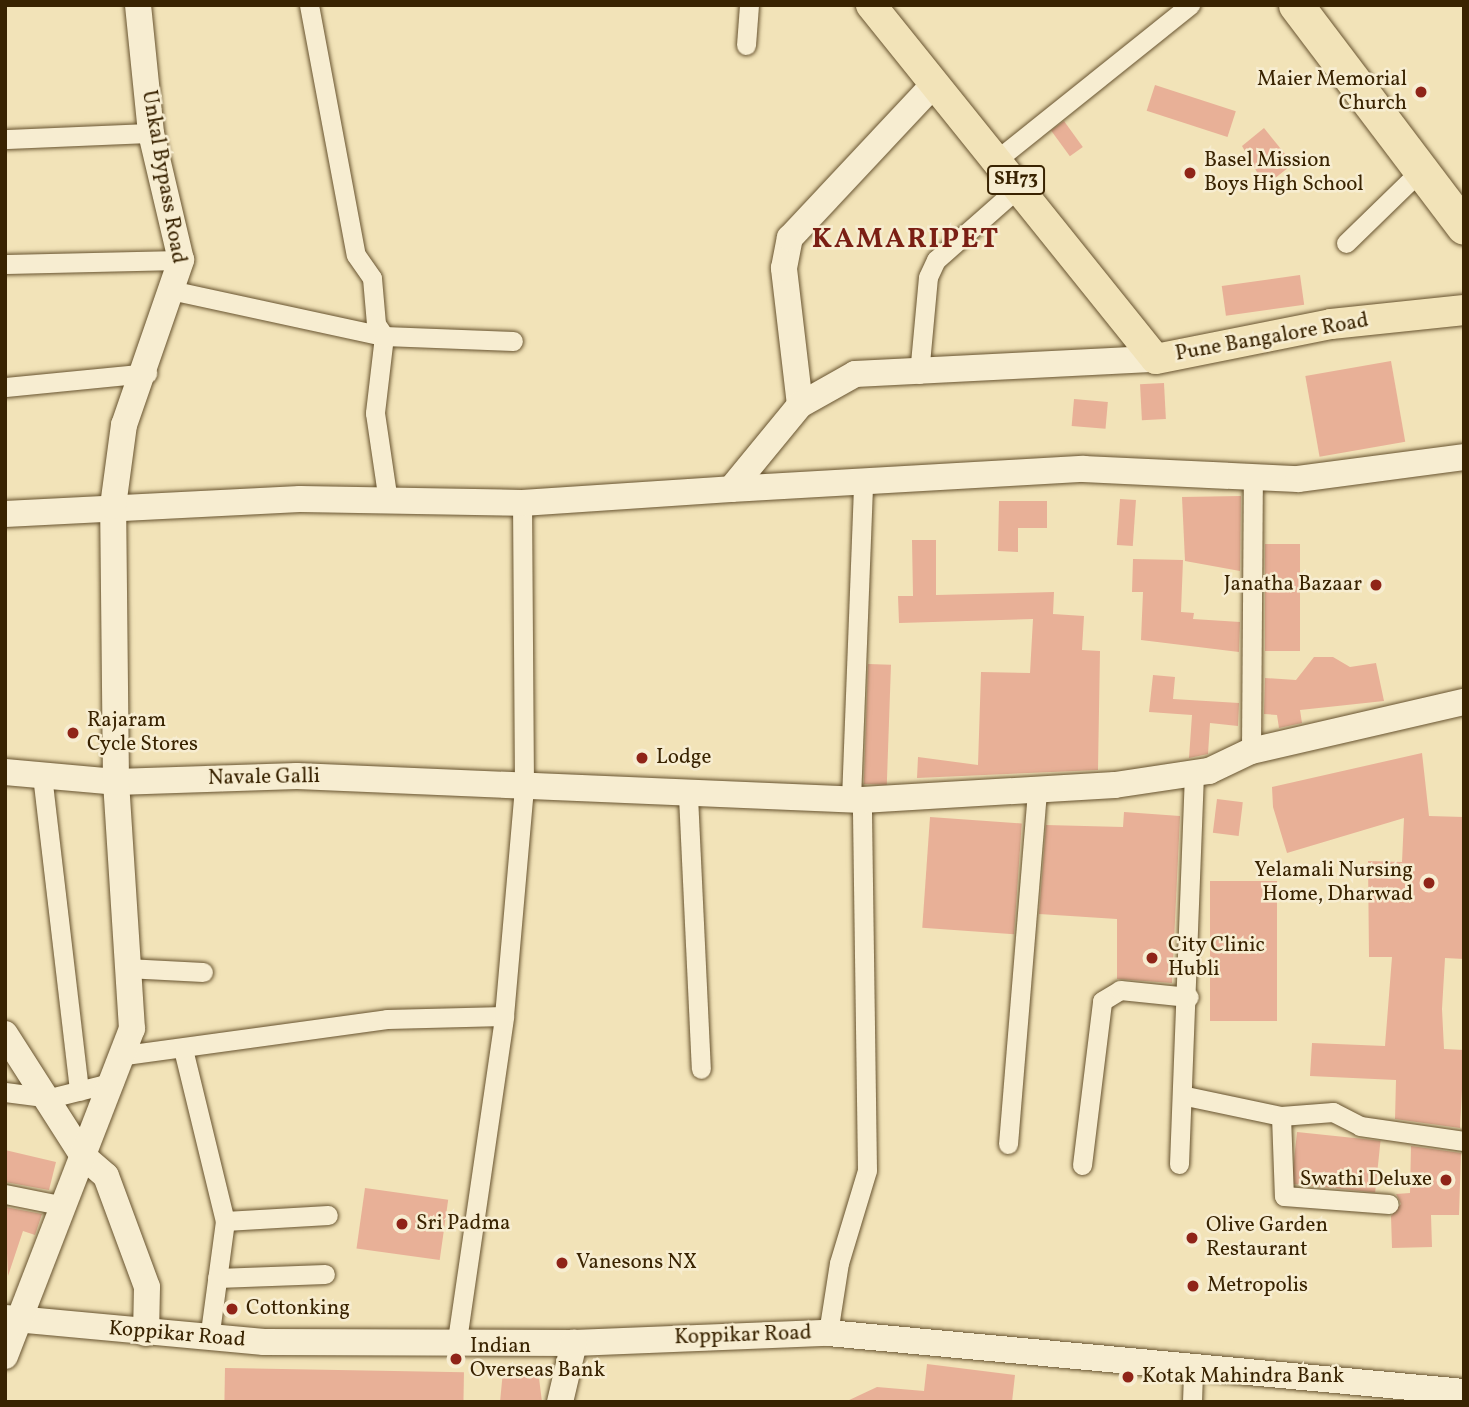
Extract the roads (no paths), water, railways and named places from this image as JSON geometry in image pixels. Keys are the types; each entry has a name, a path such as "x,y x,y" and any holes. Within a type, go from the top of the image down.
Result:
{"highway":[{"path":"1296,5 1418,173 1464,227"}],"main road":[{"name":"Pune Bangalore Road","path":"871,5 932,86 999,158 1157,359 1331,324 1464,310"}],"street":[{"name":"Unkal Bypass Road","path":"5,1356 13,1320 65,1206 125,1055 132,1029 116,782 113,506 124,425 147,373 175,291 181,260 151,133 138,5"},
{"path":"309,5 356,255 372,278 376,324 384,336 375,413 388,501"},
{"path":"746,45 749,5"},
{"path":"999,158 1190,5"},
{"path":"800,405 784,268 790,238 932,86"},
{"path":"5,139 151,133"},
{"path":"1346,243 1418,173"},
{"path":"919,374 928,277 936,260 1020,186"},
{"path":"5,264 181,260"},
{"path":"175,291 384,336 513,341"},
{"path":"731,489 800,405 855,374 919,374 1157,359"},
{"path":"5,387 147,373"},
{"path":"5,514 113,506 388,501 522,503 1083,469 1298,479 1464,457"},
{"path":"1251,751 1253,478"},
{"path":"828,1333 839,1263 867,1170 857,800 863,482"},
{"path":"457,1340 504,1016 524,786 522,503"},
{"name":"Navale Galli","path":"5,772 116,782 297,776 688,796 857,800 1037,790 1194,774 1251,751 1464,702"},
{"path":"1179,1164 1186,1096 1194,774"},
{"path":"42,775 79,1091"},
{"path":"1008,1144 1037,790"},
{"path":"688,796 701,1069"},
{"path":"126,968 203,972"},
{"path":"1082,1165 1102,1001 1120,990 1189,997"},
{"path":"125,1055 387,1019 504,1016"},
{"path":"5,1034 50,1098 83,1156 106,1176 142,1275 146,1333"},
{"path":"183,1049 225,1221 209,1339"},
{"path":"5,1092 50,1098 114,1082"},
{"path":"1186,1096 1281,1116 1333,1112 1360,1126 1464,1141"},
{"path":"1281,1116 1284,1196 1389,1204"},
{"path":"5,1194 65,1206"},
{"path":"225,1221 328,1215"},
{"path":"217,1278 325,1274"},
{"name":"Koppikar Road","path":"13,1320 209,1339 574,1343 828,1333 1193,1371 1464,1392"},
{"path":"560,1402 574,1343"},
{"path":"1192,1402 1193,1371"}],"place":[{"name":"Maier Memorial Church","path":"1421,92"},
{"name":"Basel Mission Boys High School","path":"1190,173"},
{"name":"Janatha Bazaar","path":"1376,585"},
{"name":"Rajaram Cycle Stores","path":"73,733"},
{"name":"Lodge","path":"642,758"},
{"name":"Yelamali Nursing Home, Dharwad","path":"1429,883"},
{"name":"City Clinic Hubli","path":"1152,958"},
{"name":"Swathi Deluxe","path":"1446,1180"},
{"name":"Sri Padma","path":"402,1224"},
{"name":"Olive Garden Restaurant","path":"1192,1238"},
{"name":"Vanesons NX","path":"562,1263"},
{"name":"Metropolis","path":"1193,1286"},
{"name":"Cottonking","path":"232,1309"},
{"name":"Indian Overseas Bank","path":"456,1359"},
{"name":"Kotak Mahindra Bank","path":"1128,1377"}],"district":[{"name":"KAMARIPET","path":"906,240"}]}
